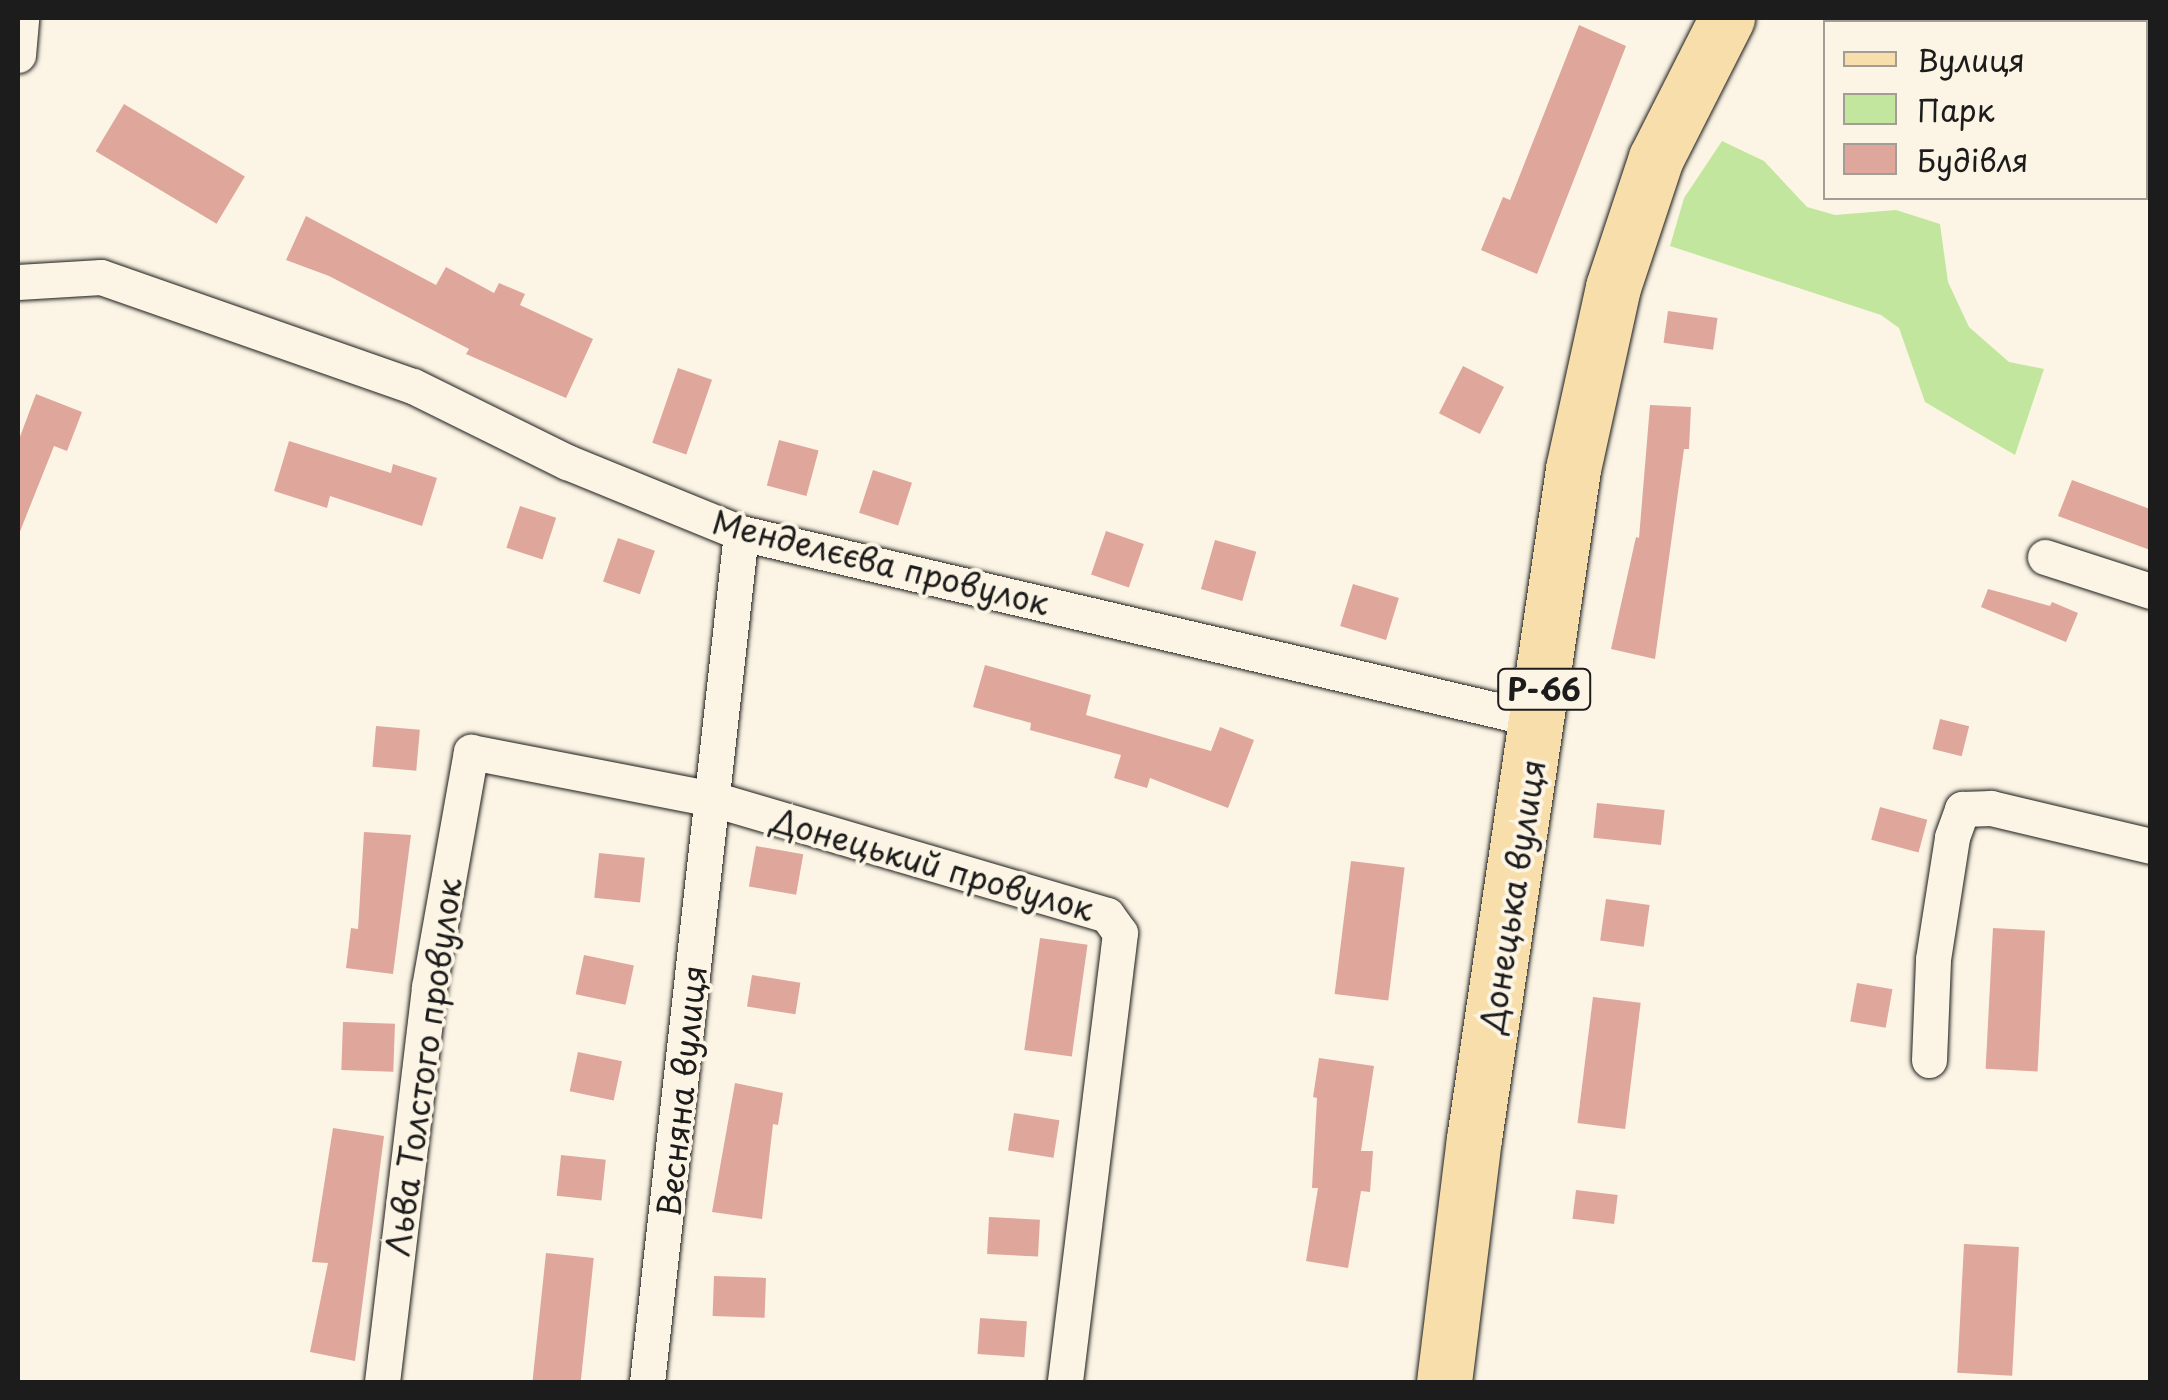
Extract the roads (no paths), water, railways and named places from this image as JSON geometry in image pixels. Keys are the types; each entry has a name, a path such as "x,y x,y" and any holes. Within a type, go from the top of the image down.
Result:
{"main road":[{"name":"Донецька вулиця","path":"1444,1382 1474,1139 1574,469 1613,287 1656,158 1727,18"}],"street":[{"path":"18,55 21,18"},
{"name":"Менделєєва провулок","path":"18,282 101,277 413,386 568,462 740,533 1539,720"},
{"name":"Весняна вулиця","path":"647,1382 740,533"},
{"path":"2045,557 2150,591"},
{"name":"Донецький провулок","path":"472,752 713,799 1107,915 1120,933 1065,1382"},
{"name":"Льва Толстого провулок","path":"382,1382 429,987 472,752"},
{"path":"1928,1060 1933,959 1952,837 1962,809 1991,808 2150,846"}]}
